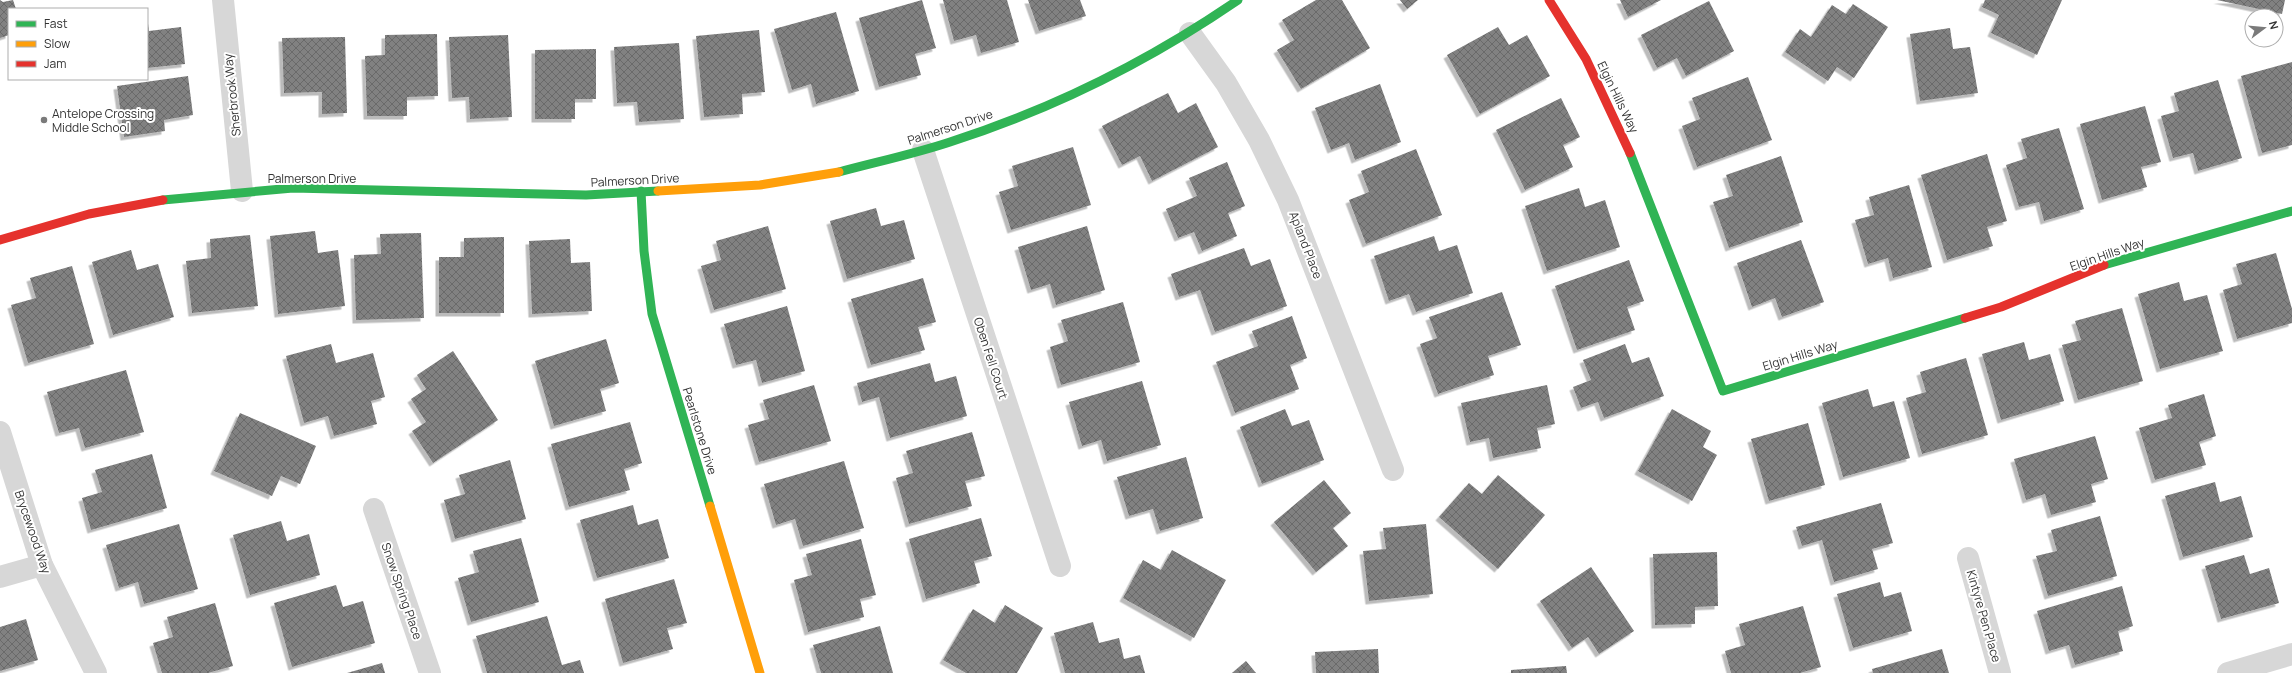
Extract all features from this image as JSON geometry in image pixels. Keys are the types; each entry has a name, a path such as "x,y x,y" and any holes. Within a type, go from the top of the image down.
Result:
{"street":[{"name":"Sherbrook Way","path":"223,0 242,191"},
{"name":"Palmerson Drive","path":"0,240 89,214 167,199 242,191 293,188 586,195 760,185 837,172 923,150 1041,109 1112,76 1190,33 1238,0"},
{"name":"Elgin Hills Way","path":"1549,0 1586,58 1624,136 1723,391 2001,307 2101,266 2292,211"},
{"name":"Apland Place","path":"1190,33 1226,83 1256,133 1288,200 1393,470"},
{"name":"Oben Fell Court","path":"923,150 1060,566"},
{"name":"Pearlstone Drive","path":"640,191 644,251 652,314 760,673"},
{"name":"Brycewood Way","path":"0,432 42,565 96,673"},
{"name":"Snow Spring Place","path":"374,509 430,673"},
{"name":"Kintyre Pen Place","path":"1968,558 2000,673"},
{"path":"0,577 42,565"},
{"path":"2228,673 2285,662"}],"building":[{"path":"0,0 3,2 13,0 16,8 8,8 8,35 0,38"},
{"path":"922,0 936,48 915,54 921,75 879,87 859,18"},
{"path":"943,0 1007,0 1019,42 981,53 976,35 954,41"},
{"path":"1028,0 1080,0 1086,16 1039,31"},
{"path":"1316,0 1342,0 1370,48 1301,89 1277,50 1294,40 1282,20"},
{"path":"1400,0 1418,0 1407,9"},
{"path":"1620,0 1661,0 1628,17"},
{"path":"1985,0 2062,0 2037,55 1991,33 1999,15 1982,7"},
{"path":"2217,0 2285,0 2283,8 2254,8"},
{"path":"1709,1 1734,51 1686,76 1677,58 1657,68 1641,35"},
{"path":"1853,4 1888,27 1854,78 1837,67 1828,81 1785,52 1800,29 1811,37 1832,5 1846,14"},
{"path":"836,12 859,91 816,104 811,84 792,90 774,29"},
{"path":"148,24 149,31 181,27 185,64 148,68"},
{"path":"1498,27 1509,45 1527,35 1550,76 1480,114 1447,55"},
{"path":"1950,28 1953,49 1970,47 1978,93 1920,101 1910,34"},
{"path":"759,30 765,92 742,94 743,114 704,117 696,36"},
{"path":"437,34 438,96 407,97 407,116 367,116 365,56 385,55 385,35"},
{"path":"508,35 512,117 470,119 469,97 452,98 449,37"},
{"path":"345,37 347,113 322,114 322,92 284,93 282,38"},
{"path":"679,43 684,119 639,122 637,102 617,103 614,47"},
{"path":"596,49 596,99 575,99 575,119 535,119 535,50"},
{"path":"2292,62 2292,145 2262,153 2241,76"},
{"path":"188,76 193,115 164,120 165,131 124,137 117,86"},
{"path":"1748,77 1772,140 1697,167 1682,126 1700,119 1692,98"},
{"path":"2218,80 2242,158 2198,171 2193,153 2173,158 2161,116 2179,111 2174,93"},
{"path":"1380,84 1401,142 1355,160 1349,143 1331,150 1315,108"},
{"path":"1168,93 1178,113 1196,103 1218,147 1152,181 1140,156 1122,165 1102,126"},
{"path":"1561,98 1580,137 1563,145 1573,167 1525,190 1496,130"},
{"path":"2145,106 2161,162 2141,167 2147,187 2102,200 2080,124"},
{"path":"2059,128 2084,209 2044,221 2039,202 2019,207 2006,165 2027,158 2021,139"},
{"path":"1073,147 1091,205 1011,230 999,192 1018,186 1012,166"},
{"path":"1416,149 1442,215 1366,244 1349,200 1369,192 1361,171"},
{"path":"1987,154 2007,221 1987,227 1993,246 1947,260 1921,175"},
{"path":"1781,156 1803,222 1729,248 1713,202 1733,196 1726,175"},
{"path":"1227,162 1245,206 1228,213 1237,236 1202,251 1194,232 1178,238 1166,209 1197,196 1189,178"},
{"path":"1909,185 1932,267 1893,278 1888,258 1868,264 1855,220 1874,215 1869,197"},
{"path":"1579,188 1585,207 1605,200 1620,247 1547,271 1525,206"},
{"path":"876,208 881,226 904,220 915,259 847,279 830,221"},
{"path":"768,226 786,289 714,310 701,266 721,260 716,241"},
{"path":"1087,226 1105,290 1056,305 1050,284 1031,290 1018,247"},
{"path":"315,231 318,253 338,250 345,306 278,314 270,236"},
{"path":"421,233 424,318 356,320 354,255 381,254 380,234"},
{"path":"250,235 258,306 192,313 186,261 211,258 210,239"},
{"path":"1434,236 1439,251 1457,245 1473,293 1416,312 1409,294 1389,301 1374,256"},
{"path":"504,237 504,313 439,313 439,257 464,257 464,238"},
{"path":"570,239 571,263 590,262 592,311 532,314 529,241"},
{"path":"1801,240 1824,302 1782,317 1775,298 1752,307 1737,263"},
{"path":"1244,248 1251,266 1270,259 1287,306 1215,332 1200,290 1179,297 1171,274"},
{"path":"131,250 137,270 158,264 174,317 113,335 92,262"},
{"path":"2276,253 2292,309 2292,323 2237,339 2223,290 2242,284 2236,264"},
{"path":"1629,260 1644,301 1627,307 1635,330 1577,350 1555,286"},
{"path":"72,266 94,344 28,363 11,305 36,298 30,278"},
{"path":"923,278 936,322 918,327 925,350 871,365 851,299"},
{"path":"2179,282 2184,301 2207,295 2223,351 2160,369 2138,294"},
{"path":"1502,292 1521,345 1488,356 1494,375 1438,394 1420,344 1437,338 1429,317"},
{"path":"1123,302 1140,362 1061,385 1050,347 1068,341 1061,320"},
{"path":"787,306 805,371 762,383 756,360 736,365 724,324"},
{"path":"2122,308 2143,381 2078,400 2062,345 2081,340 2075,321"},
{"path":"1292,316 1307,358 1290,365 1299,389 1235,413 1216,362 1258,346 1252,331"},
{"path":"606,339 619,383 600,389 606,411 554,426 535,361"},
{"path":"2024,342 2029,360 2050,354 2064,401 2001,420 1982,354"},
{"path":"331,344 336,363 373,353 385,397 371,401 377,424 334,436 328,416 304,423 286,356"},
{"path":"1625,344 1632,363 1649,357 1664,396 1604,418 1598,402 1581,408 1573,387 1591,380 1583,360"},
{"path":"453,351 498,420 433,463 412,431 426,422 411,399 426,389 417,375"},
{"path":"1966,358 1988,435 1922,454 1906,398 1926,392 1920,372"},
{"path":"930,363 935,382 956,376 967,416 890,438 879,397 862,402 857,383"},
{"path":"126,370 144,432 85,448 79,428 59,433 47,392"},
{"path":"1142,381 1161,445 1107,461 1101,440 1082,446 1069,402"},
{"path":"814,385 831,441 759,462 748,425 769,419 763,400"},
{"path":"1547,385 1555,424 1537,428 1541,448 1493,458 1489,438 1470,442 1461,403"},
{"path":"1868,389 1873,407 1894,401 1910,458 1843,477 1822,403"},
{"path":"2204,394 2216,436 2199,442 2206,465 2155,480 2139,428 2172,418 2168,405"},
{"path":"1285,409 1292,426 1309,420 1324,460 1262,484 1240,427"},
{"path":"1672,409 1711,431 1703,447 1717,455 1692,501 1638,471"},
{"path":"240,413 316,446 300,484 281,476 272,496 214,471"},
{"path":"630,422 642,463 624,469 630,490 569,507 551,444"},
{"path":"1808,423 1825,485 1769,501 1751,439"},
{"path":"972,432 985,476 965,481 972,506 909,524 896,478 913,473 906,451"},
{"path":"2095,436 2108,479 2091,484 2096,502 2051,515 2045,494 2026,500 2014,459"},
{"path":"152,454 167,508 91,530 82,498 102,492 95,470"},
{"path":"1186,457 1203,518 1160,531 1153,509 1129,516 1117,477"},
{"path":"510,460 526,519 455,539 444,500 465,494 459,475"},
{"path":"844,461 864,528 803,546 795,519 776,525 764,484"},
{"path":"1498,475 1545,515 1498,569 1439,517 1469,483 1482,494"},
{"path":"1324,480 1351,513 1333,528 1348,546 1316,572 1274,522"},
{"path":"2215,482 2220,502 2241,496 2253,537 2183,557 2165,496"},
{"path":"1881,503 1893,543 1872,549 1878,569 1834,582 1822,540 1802,546 1796,527"},
{"path":"633,505 638,525 658,519 669,558 597,578 580,520"},
{"path":"2100,516 2117,576 2048,596 2036,556 2057,551 2051,530"},
{"path":"981,518 992,556 974,561 980,583 926,599 909,539"},
{"path":"281,521 287,541 309,534 320,575 250,595 233,535"},
{"path":"179,524 198,589 144,604 138,582 119,588 106,545"},
{"path":"1426,524 1433,594 1369,601 1363,551 1386,549 1383,528"},
{"path":"521,538 539,602 471,622 458,578 479,572 473,551"},
{"path":"861,539 876,595 860,599 864,617 808,632 794,580 812,575 806,554"},
{"path":"1172,550 1226,580 1194,638 1123,598 1143,560 1161,570"},
{"path":"1717,552 1718,606 1695,607 1695,624 1655,625 1653,554"},
{"path":"2244,555 2250,574 2269,568 2279,603 2221,619 2205,566"},
{"path":"1591,567 1634,631 1599,654 1588,637 1572,648 1540,601"},
{"path":"674,579 687,623 667,628 673,649 623,663 605,599"},
{"path":"1880,582 1884,597 1901,592 1912,631 1853,648 1837,594"},
{"path":"336,585 343,607 363,601 375,643 292,667 274,603"},
{"path":"2122,586 2133,626 2118,631 2123,651 2075,665 2069,645 2049,651 2037,611"},
{"path":"215,603 233,666 208,673 162,673 153,643 173,637 167,617"},
{"path":"1005,605 1043,628 1017,673 966,673 943,660 973,609 995,623"},
{"path":"1803,606 1821,667 1800,673 1731,673 1725,651 1745,645 1739,624"},
{"path":"547,616 562,665 580,660 584,673 487,673 476,636"},
{"path":"26,619 38,660 0,671 0,627"},
{"path":"1093,622 1099,643 1119,638 1124,659 1140,655 1145,673 1065,673 1054,633"},
{"path":"880,626 893,673 821,673 813,645"},
{"path":"1378,649 1379,673 1316,673 1315,652"},
{"path":"1942,649 1949,673 1873,673 1872,669"},
{"path":"1246,661 1256,673 1232,673"},
{"path":"382,663 385,673 347,673"},
{"path":"1566,666 1567,673 1511,673 1511,670"}],"traffic: fast":[{"path":"839,172 950,142 988,129 1063,99 1135,63 1170,43 1238,0"},
{"path":"1630,153 1723,391 1965,318"},
{"path":"163,200 293,188 586,195 658,191"},
{"path":"641,191 644,251 652,314 710,506"},
{"path":"2104,265 2292,211"}],"traffic: slow":[{"path":"658,191 760,185 839,172"},
{"path":"710,506 760,673"}],"traffic: jam":[{"path":"1549,0 1586,59 1630,153"},
{"path":"0,240 89,214 163,200"},
{"path":"1965,318 2001,307 2104,265"}],"place":[{"name":"Antelope Crossing Middle School","path":"44,120"}]}
